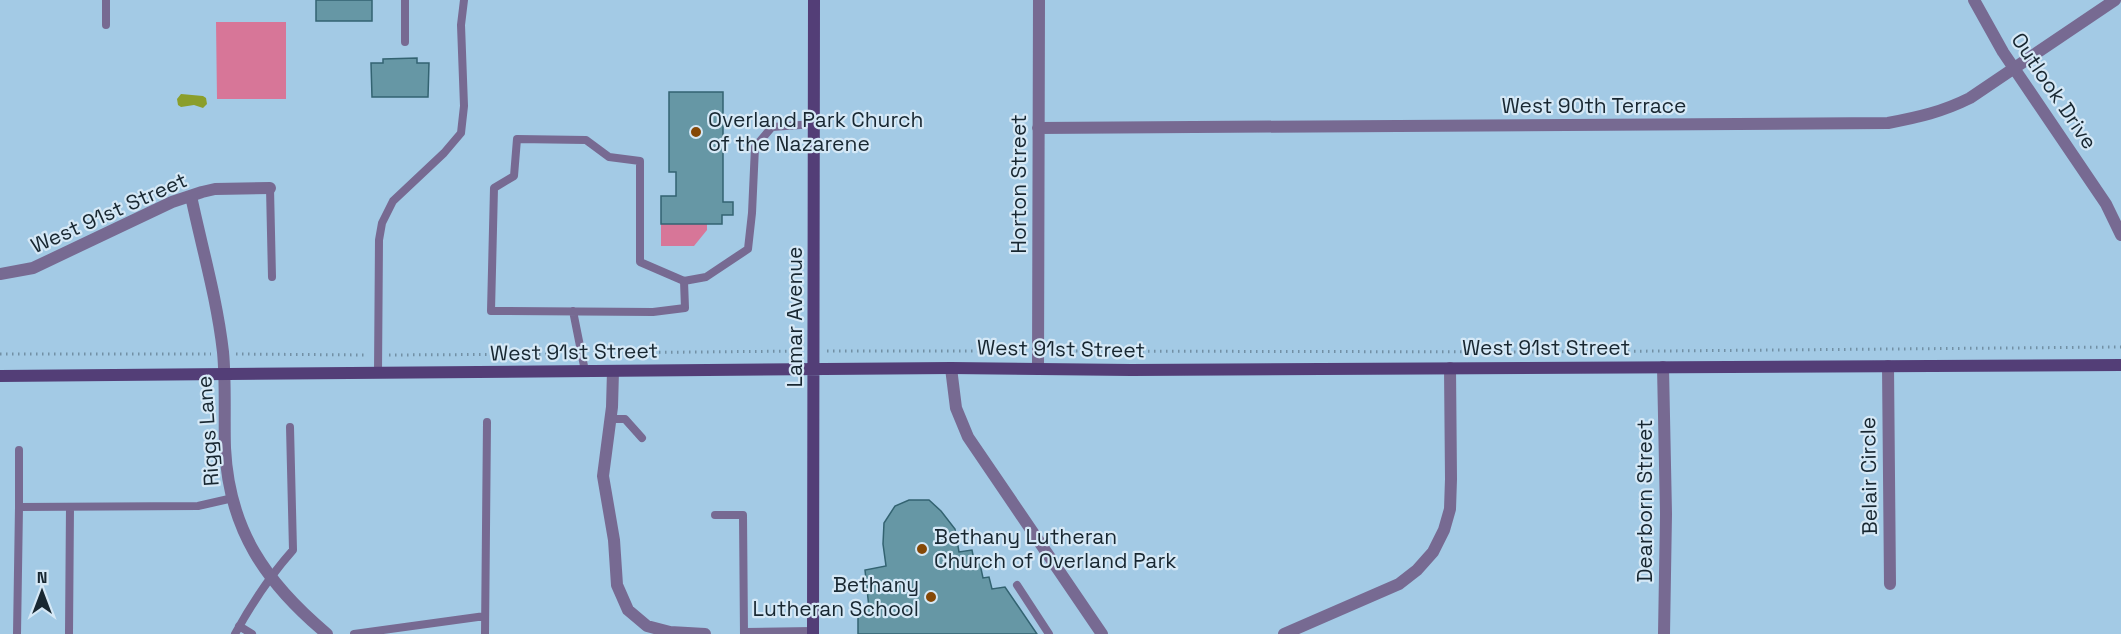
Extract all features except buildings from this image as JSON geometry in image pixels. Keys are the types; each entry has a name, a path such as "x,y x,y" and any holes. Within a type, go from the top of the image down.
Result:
{"street":[{"name":"Lamar Avenue","path":"813,633 814,0"},
{"name":"Horton Street","path":"1038,0 1038,369"},
{"name":"Outlook Drive","path":"1974,0 1986,24 2015,69 2096,187 2121,235"},
{"name":"West 90th Terrace","path":"1038,128 1888,123 1926,116 1948,109 1970,98 2115,0"},
{"name":"West 91st Street","path":"0,274 33,268 172,202 215,189 270,188"},
{"name":"Riggs Lane","path":"191,196 211,275 223,354 225,449 233,498 248,541 269,576 290,601 327,634"},
{"name":"West 91st Street","path":"0,376 951,368 2121,365"},
{"name":"Belair Circle","path":"1888,366 1890,584"},
{"name":"Dearborn Street","path":"1663,367 1666,514 1664,634"},
{"path":"951,368 956,408 968,437 1102,634"},
{"path":"1284,634 1399,584 1418,570 1433,552 1444,530 1450,509 1450,368"},
{"path":"613,371 603,476 614,540 616,585 628,610 648,626 684,634 705,634"},
{"path":"745,634 813,633"}],"lane":[{"path":"106,0 106,25"},
{"path":"405,0 405,42"},
{"path":"378,374 379,240 382,223 393,201 444,153 461,133 464,106 461,25 464,0"},
{"path":"684,281 685,308 653,312 491,310 494,188 514,176 517,139 586,140 609,157 640,161 640,262 684,281 706,277 748,249 755,147 772,127 814,124"},
{"path":"270,188 272,277"},
{"path":"573,311 585,371"},
{"path":"610,419 625,419 642,438"},
{"path":"485,634 487,422"},
{"path":"235,634 254,598 269,576 292,550 290,427"},
{"path":"17,634 19,450"},
{"path":"19,507 198,506 233,498"},
{"path":"69,634 70,507"},
{"path":"715,515 743,515 745,634"},
{"path":"1017,585 1049,634"},
{"path":"354,634 485,616"},
{"path":"240,626 252,634"}],"path":[{"path":"0,354 378,355 814,351 1547,352 2121,347"}],"shaded area":[{"path":"216,22 286,22 286,99 217,99"},
{"path":"181,94 203,96 207,104 203,108 194,105 181,107 177,99"},
{"path":"661,224 707,224 707,230 694,246 661,246"}],"place":[{"name":"Overland Park Church of the Nazarene","path":"696,132"},
{"name":"Bethany Lutheran Church of Overland Park","path":"922,549"},
{"name":"Bethany Lutheran School","path":"931,597"}]}
